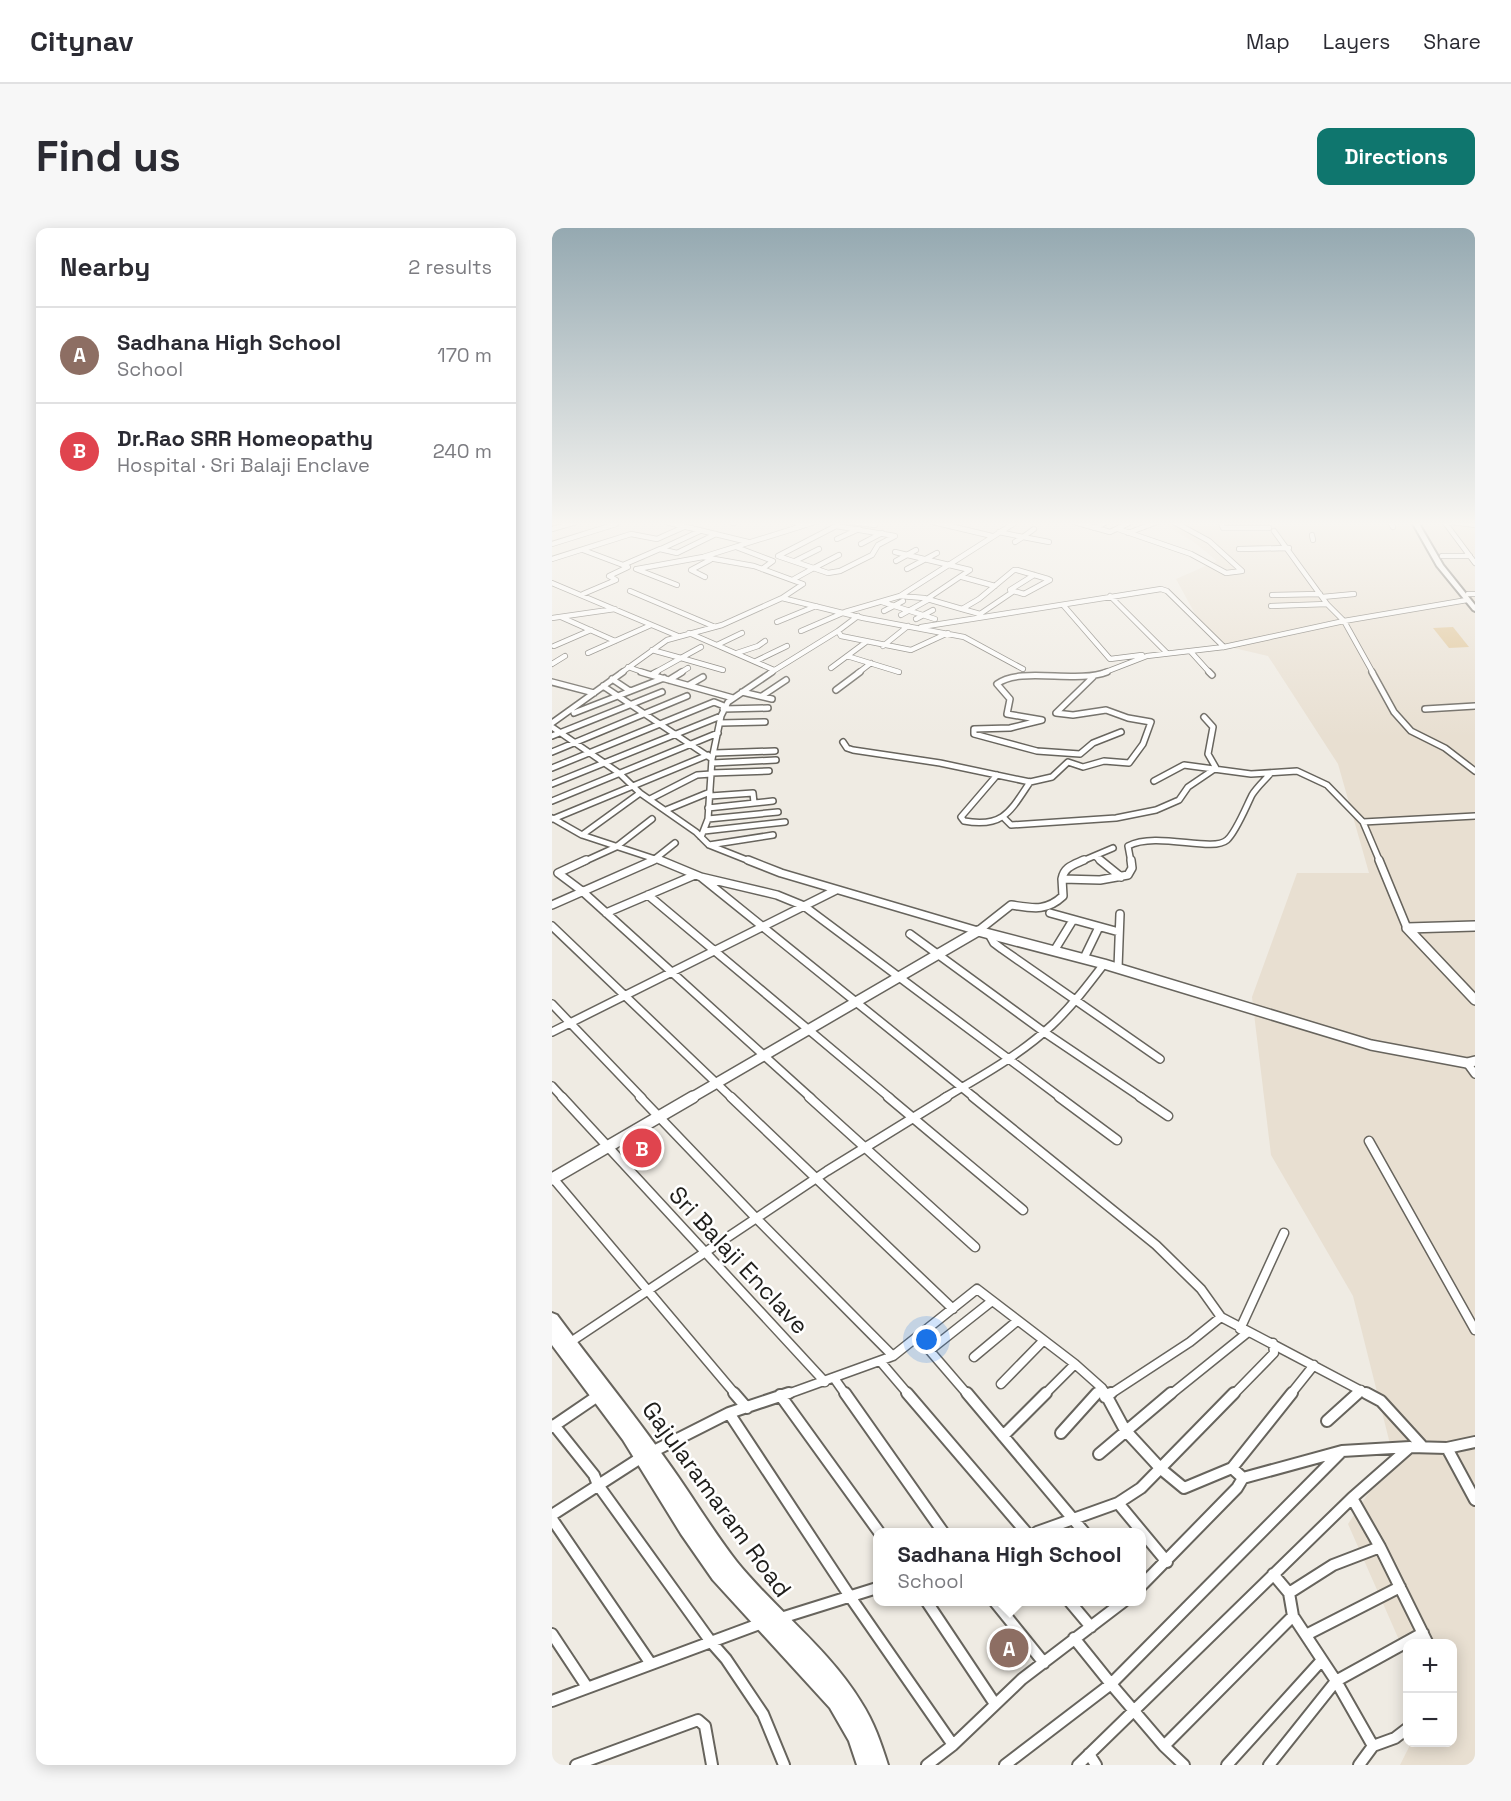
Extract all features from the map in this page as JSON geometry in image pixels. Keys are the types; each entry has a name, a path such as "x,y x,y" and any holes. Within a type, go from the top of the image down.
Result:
{"main road":[{"path":"1470,596 1475,602"},
{"path":"1470,596 1475,609"},
{"name":"Gajularamaram Road","path":"552,1320 612,1396 693,1538 719,1574 840,1686 874,1741 879,1765"},
{"name":"Gajularamaram Road","path":"552,1334 647,1454"},
{"name":"Gajularamaram Road","path":"769,1621 836,1702 856,1737 866,1765"}],"street":[{"path":"583,594 678,636"},
{"path":"636,594 715,627"},
{"path":"789,594 715,627 667,640 552,725 560,733 619,773 640,793 666,810 709,845 781,873 978,931 1084,958 1371,1045 1471,1062 1475,1074"},
{"path":"884,611 894,606 908,594"},
{"path":"901,615 935,594"},
{"path":"962,609 984,594"},
{"path":"801,631 845,612 902,598 927,599 980,614 1010,594"},
{"path":"921,627 1064,606 1125,594"},
{"path":"1169,594 1224,647"},
{"path":"1272,596 1354,594"},
{"path":"1321,595 1344,621 1394,712 1412,730 1445,748 1475,771"},
{"path":"1110,596 1167,653"},
{"path":"1064,606 1110,659 1224,647 1470,596"},
{"path":"782,598 858,616 948,633 972,641 1023,669"},
{"path":"882,602 935,619"},
{"path":"1271,606 1327,604"},
{"path":"777,622 816,606"},
{"path":"552,618 616,609"},
{"path":"916,619 933,610"},
{"path":"701,837 708,819 712,758 724,708 733,698 774,670 820,644 858,616"},
{"path":"561,617 615,641"},
{"path":"588,652 651,625"},
{"path":"883,646 908,626"},
{"path":"554,646 591,630"},
{"path":"838,631 841,636 883,646 915,650 948,633"},
{"path":"689,633 774,670"},
{"path":"717,645 742,633"},
{"path":"737,653 758,646 765,641"},
{"path":"831,668 867,642"},
{"path":"756,661 788,646"},
{"path":"651,675 701,647"},
{"path":"652,650 722,670 711,676"},
{"path":"1191,652 1212,675"},
{"path":"552,664 565,656"},
{"path":"847,656 899,672"},
{"path":"843,742 847,748 853,750 930,761 1030,782 1044,780 1056,774 1065,762 1083,767 1104,761 1127,763 1138,752 1151,722 1128,718 1106,710 1074,715 1056,713 1093,677 1147,656"},
{"path":"836,690 871,663"},
{"path":"628,667 733,698"},
{"path":"561,718 688,669"},
{"path":"1093,677 1036,675 1017,676 1002,681 997,684 1010,699 1007,714 1042,720 1010,728 974,729 974,734 1037,751 1080,754 1093,743 1121,732"},
{"path":"689,685 703,677"},
{"path":"612,679 630,691"},
{"path":"762,696 786,680"},
{"path":"552,682 594,693"},
{"path":"603,686 628,706 694,743 712,758 776,760"},
{"path":"552,736 662,692"},
{"path":"742,692 772,699"},
{"path":"552,752 687,696"},
{"path":"552,768 714,702 724,708 768,708"},
{"path":"1425,709 1475,706"},
{"path":"1204,717 1213,727 1208,754 1216,768"},
{"path":"552,784 677,733 720,720 765,722"},
{"path":"552,801 718,733"},
{"path":"553,819 712,758 775,751"},
{"path":"1154,781 1184,765 1239,773 1270,774 1297,771 1307,774 1338,794 1363,822 1407,928 1475,1000"},
{"path":"1005,819 1011,825 1061,823 1116,818 1156,810 1179,800 1188,787 1216,768"},
{"path":"650,799 697,775 768,771"},
{"path":"1062,879 1100,880 1121,877 1131,872 1128,846 1132,843 1161,839 1217,845 1223,843 1228,839 1254,792 1270,774"},
{"path":"997,775 961,817 964,821 995,822 1005,819 1030,782"},
{"path":"582,835 640,793"},
{"path":"666,810 710,794 753,793 754,803"},
{"path":"708,808 773,801"},
{"path":"708,819 778,812"},
{"path":"1363,822 1475,816"},
{"path":"553,819 582,835 657,859 698,876 777,895 804,906 901,976 1006,1058 1117,1140"},
{"path":"555,871 616,847 652,819"},
{"path":"704,831 785,822"},
{"path":"709,845 773,835"},
{"path":"552,905 657,859 675,843"},
{"path":"747,1408 552,1178 978,931 1011,905 1040,910 1055,905 1063,896 1063,872 1068,867 1113,848"},
{"path":"1095,856 1121,877"},
{"path":"555,871 582,891 975,1247"},
{"path":"606,913 698,876"},
{"path":"698,876 1156,1245 1200,1289 1221,1317 1381,1401 1423,1447"},
{"path":"552,1032 836,890"},
{"path":"648,895 1023,1210"},
{"path":"1050,914 1119,932"},
{"path":"1118,968 1120,914"},
{"path":"1054,951 1073,920"},
{"path":"552,926 953,1309"},
{"path":"1407,928 1475,926"},
{"path":"1084,958 1099,927"},
{"path":"910,934 1044,1032 1168,1116"},
{"path":"989,934 994,943 1160,1059"},
{"path":"569,1343 755,1217 864,1146 962,1088 1044,1032 1076,1001 1104,964"},
{"path":"552,1004 755,1217 893,1356"},
{"name":"Sri Balaji Enclave","path":"552,1086 704,1252 829,1380 939,1528"},
{"path":"1369,1141 1475,1330"},
{"path":"1099,1454 1244,1331 1284,1233"},
{"path":"651,1664 552,1517 647,1454 729,1413 893,1356 976,1289 1075,1364 1103,1392 1125,1430 1161,1469 1184,1488 1232,1468 1314,1365"},
{"path":"930,1350 992,1301"},
{"path":"1061,1433 1103,1392 1190,1342 1221,1317"},
{"path":"974,1357 1017,1321"},
{"path":"918,1337 1080,1528"},
{"path":"1002,1384 1043,1341"},
{"path":"1051,1528 1118,1503 1141,1488 1274,1353 1273,1343"},
{"path":"880,1362 1022,1528"},
{"path":"1003,1436 1075,1364"},
{"path":"1327,1421 1361,1390"},
{"path":"599,1395 553,1426 594,1475 598,1485 711,1642 726,1659 763,1714 784,1765"},
{"path":"780,1395 875,1528"},
{"path":"729,1413 851,1598 953,1745"},
{"path":"1146,1581 1237,1488 1242,1478 1342,1451 1410,1447 1447,1448 1475,1442"},
{"path":"1078,1765 1352,1498 1410,1447"},
{"path":"1447,1448 1475,1500"},
{"path":"1005,1765 1111,1684 1342,1451"},
{"path":"1232,1468 1242,1478"},
{"path":"1269,1765 1336,1681 1426,1638 1380,1547 1352,1498"},
{"path":"1118,1503 1139,1528"},
{"path":"1146,1537 1167,1562"},
{"path":"1288,1593 1334,1565 1380,1547"},
{"path":"1273,1574 1288,1593 1293,1616 1336,1681 1373,1746"},
{"path":"1306,1635 1400,1587"},
{"path":"552,1701 769,1621 873,1590"},
{"path":"930,1606 995,1704"},
{"path":"998,1606 1044,1663"},
{"path":"1073,1606 1091,1627"},
{"path":"927,1765 953,1745 995,1704 1074,1638 1118,1606"},
{"path":"1164,1746 1293,1616"},
{"path":"552,1634 587,1688"},
{"path":"1074,1638 1164,1746 1184,1765"},
{"path":"1227,1765 1322,1660"},
{"path":"576,1765 698,1720 705,1726 712,1765"},
{"path":"1359,1765 1373,1746 1395,1738 1403,1731"},
{"path":"1089,1754 1096,1765"}],"shaded area":[{"path":"1184,594 1475,594 1475,1765 1400,1765 1409,1747 1457,1747 1457,1639 1403,1639 1403,1649 1348,1524 1393,1456 1353,1296 1271,1155 1252,997 1297,873 1369,873 1338,764 1268,656 1217,644 1200,623"},
{"path":"1453,627 1469,647 1449,648 1433,628"}],"place":[{"name":"Dr.Rao SRR Homeopathy","path":"642,1148"},
{"name":"Sadhana High School","path":"1009,1648"}]}
